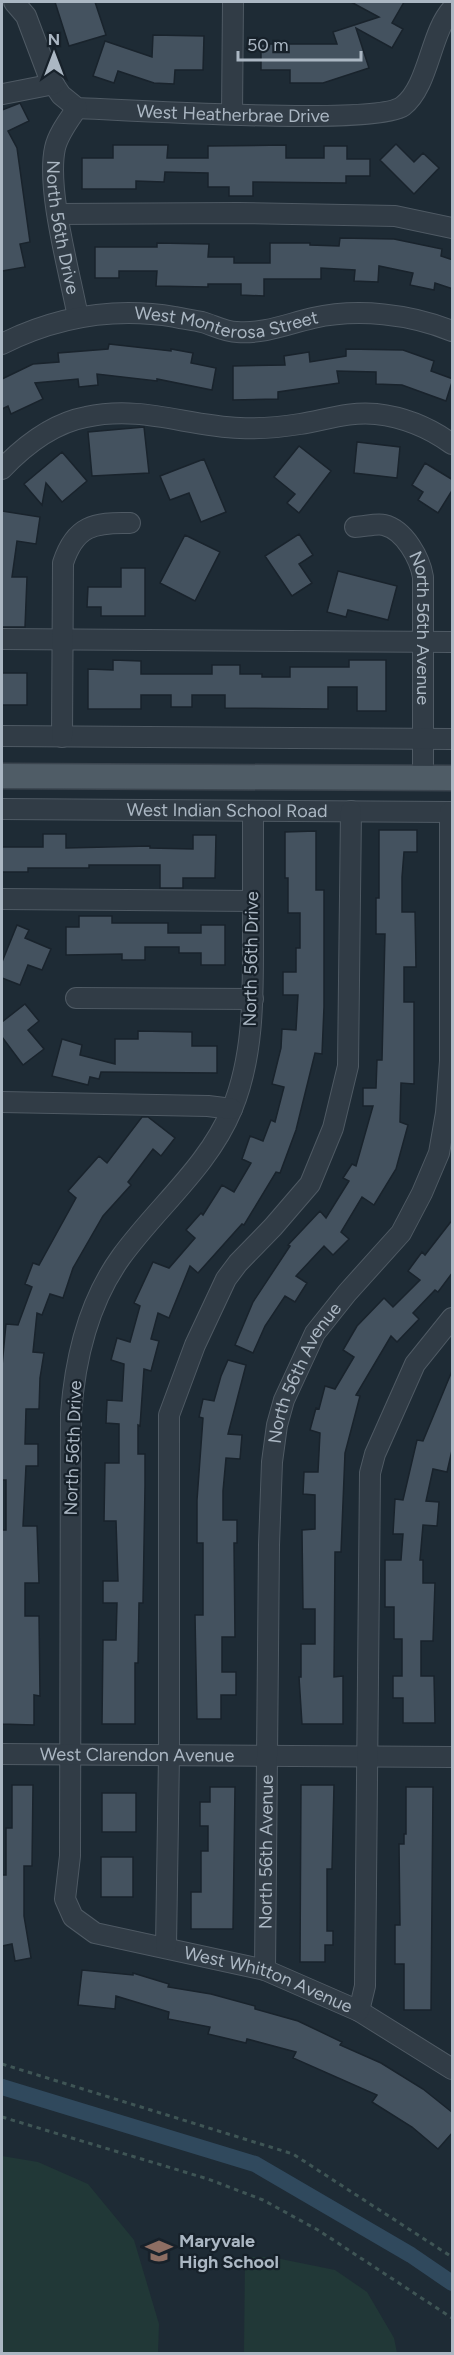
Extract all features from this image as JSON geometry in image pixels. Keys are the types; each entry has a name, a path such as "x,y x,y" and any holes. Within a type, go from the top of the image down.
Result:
{"main road":[{"name":"West Indian School Road","path":"2,776 453,778"}],"street":[{"path":"14,2 26,15 49,77 61,94 77,108"},
{"path":"232,114 233,2"},
{"name":"West Heatherbrae Drive","path":"77,108 232,114 382,114 403,106 419,86 433,47 453,9"},
{"path":"3,94 54,84"},
{"name":"North 56th Drive","path":"77,108 56,146 53,175 58,214 78,317"},
{"path":"58,214 238,213 395,216 453,228"},
{"name":"West Monterosa Street","path":"2,344 38,328 78,317 126,312 168,316 235,332 269,331 315,318 358,313 398,317 438,326 453,332"},
{"path":"2,469 18,452 61,426 83,417 127,412 148,413 240,428 299,424 353,413 376,414 427,428 453,444"},
{"path":"62,737 61,578 63,563 76,537 87,528 107,522 130,523"},
{"name":"North 56th Avenue","path":"355,527 385,525 402,536 414,550 421,564 423,577 423,778"},
{"path":"2,639 453,642"},
{"path":"2,736 453,740"},
{"name":"West Indian School Road","path":"2,809 451,812"},
{"path":"166,1947 170,1755 169,1415 195,1345 226,1279 310,1184 333,1128 348,1066 351,811"},
{"name":"North 56th Drive","path":"73,1917 65,1899 70,1856 72,1754 71,1414 74,1380 88,1317 104,1284 122,1256 200,1164 214,1144 232,1109 249,1039 253,999 253,812"},
{"name":"North 56th Avenue","path":"265,1970 269,1755 269,1545 272,1462 277,1425 284,1400 315,1333 401,1233 422,1193 439,1153 446,1113 450,1061 451,812"},
{"path":"2,899 253,901"},
{"path":"76,998 253,999"},
{"path":"2,1102 197,1106 232,1109"},
{"path":"359,2011 365,1986 370,1473 375,1454 415,1364 453,1318"},
{"name":"West Clarendon Avenue","path":"2,1754 453,1757"},
{"name":"West Whitton Avenue","path":"73,1917 95,1933 265,1970 359,2011 453,2069"}],"path":[{"path":"2,2064 293,2154 453,2256"},
{"path":"2,2117 208,2179 263,2200 318,2230 453,2318"}],"green space":[{"path":"2,2156 38,2162 88,2184 134,2240 159,2324 158,2353 2,2353"},
{"path":"245,2257 271,2257 335,2270 367,2292 394,2338 397,2353 244,2353"}],"building":[{"path":"55,2 95,2 106,35 69,46"},
{"path":"351,2 404,2 392,23 403,29 392,48 356,28 369,68 323,83 290,83 290,70 261,70 261,44 337,44 333,32 379,17"},
{"path":"153,35 204,36 203,70 175,70 174,84 154,83 118,71 114,83 93,76 105,41 152,57"},
{"path":"20,103 29,121 8,131 17,148 30,242 20,244 25,267 2,271 2,110"},
{"path":"396,144 414,162 423,153 439,168 414,194 380,160"},
{"path":"113,145 168,145 167,158 208,158 208,146 286,145 286,158 324,158 324,146 347,146 347,159 370,159 370,176 346,176 346,183 253,182 253,196 229,196 229,187 208,187 208,173 165,172 164,182 136,181 136,189 82,189 82,158 113,158"},
{"path":"340,238 394,239 442,249 441,256 453,260 453,289 435,283 434,290 410,285 413,273 379,266 378,282 354,281 355,270 321,268 321,279 264,279 264,296 241,295 241,284 208,284 208,287 156,286 157,271 119,271 119,278 95,278 95,247 157,247 157,243 209,244 208,257 234,257 234,263 270,263 270,243 339,246"},
{"path":"109,344 193,353 191,363 216,368 212,390 157,379 157,381 97,374 98,385 79,387 78,379 35,383 43,399 11,414 8,406 2,409 2,379 33,364 59,362 58,353 108,349"},
{"path":"346,349 403,350 434,361 431,371 453,379 446,401 402,385 376,384 376,372 337,371 339,383 278,392 278,399 233,400 233,366 285,365 284,356 309,352 310,362 346,356"},
{"path":"144,427 149,473 92,476 88,432"},
{"path":"357,442 400,447 397,478 354,473"},
{"path":"299,446 331,471 299,513 287,503 295,494 274,477"},
{"path":"62,452 87,481 62,502 46,483 42,505 24,484"},
{"path":"204,459 226,512 201,522 189,493 170,500 160,476"},
{"path":"425,463 453,480 453,489 438,513 418,500 423,492 412,485"},
{"path":"2,511 40,517 36,544 17,541 12,577 27,577 25,627 2,627"},
{"path":"299,534 313,555 299,564 312,583 292,596 265,556"},
{"path":"185,535 220,552 195,601 160,583"},
{"path":"121,568 145,568 145,616 101,616 101,607 87,607 88,587 121,587"},
{"path":"338,571 397,586 388,620 348,610 346,617 327,612"},
{"path":"113,660 141,661 141,674 212,674 212,665 240,665 240,674 290,677 290,667 349,667 349,660 386,660 386,711 357,711 357,687 328,687 328,709 225,708 225,695 192,695 192,707 171,707 171,695 141,695 141,709 88,709 88,669 113,670"},
{"path":"2,673 27,673 27,705 2,705"},
{"path":"379,830 417,830 417,852 404,852 402,877 402,912 415,912 416,967 404,967 404,1002 414,1002 414,1084 401,1083 400,1122 408,1125 396,1169 374,1205 362,1197 341,1232 349,1239 333,1255 324,1246 296,1276 307,1283 295,1302 285,1296 265,1326 253,1353 235,1345 253,1302 290,1246 288,1245 320,1211 326,1218 349,1181 343,1178 352,1164 356,1166 373,1106 363,1106 363,1088 376,1088 377,1060 382,1060 385,934 376,934 376,898 379,898"},
{"path":"316,831 316,890 324,890 322,1054 315,1053 296,1130 280,1173 276,1172 244,1225 242,1224 198,1273 190,1266 169,1318 158,1313 151,1339 159,1341 151,1371 144,1369 140,1426 138,1425 138,1454 145,1454 145,1486 143,1603 139,1603 138,1663 135,1663 135,1724 102,1724 103,1640 116,1640 117,1603 103,1603 103,1581 118,1581 116,1521 104,1521 105,1463 119,1463 119,1424 106,1423 107,1400 122,1401 124,1364 111,1360 117,1338 130,1342 140,1306 134,1303 153,1262 169,1268 195,1238 186,1230 201,1213 203,1215 222,1185 234,1192 251,1163 242,1159 250,1136 263,1141 271,1120 275,1122 284,1087 272,1084 281,1048 282,1029 296,1030 298,995 283,995 283,972 296,972 296,948 300,948 300,913 288,913 285,832"},
{"path":"43,834 66,834 66,848 150,846 150,848 193,849 193,835 216,835 215,878 183,878 183,888 160,888 160,865 89,865 89,868 28,868 28,872 2,872 2,847 43,847"},
{"path":"79,916 112,916 112,923 168,923 168,933 201,933 201,925 225,925 225,965 201,965 201,953 179,953 179,947 145,947 145,960 122,960 122,954 66,955 66,927 79,927"},
{"path":"17,925 29,930 25,938 51,949 42,970 28,965 20,985 2,978 2,962"},
{"path":"25,1004 39,1021 28,1030 44,1049 23,1065 2,1037 2,1022"},
{"path":"138,1031 192,1032 192,1046 217,1046 217,1073 101,1072 99,1079 90,1077 88,1085 52,1076 62,1039 82,1045 80,1055 115,1064 115,1039 138,1039"},
{"path":"142,1117 148,1117 175,1138 161,1156 153,1149 128,1182 131,1185 103,1216 73,1268 63,1298 50,1294 42,1315 37,1313 33,1352 44,1353 39,1409 26,1409 25,1444 38,1444 38,1466 26,1466 23,1526 37,1526 39,1583 25,1583 25,1616 39,1616 40,1696 34,1695 34,1725 2,1724 2,1530 6,1530 6,1480 2,1480 2,1366 6,1324 18,1325 32,1287 25,1284 33,1263 39,1265 76,1198 68,1191 99,1156 107,1163"},
{"path":"453,1219 453,1272 438,1292 435,1290 413,1313 419,1319 397,1342 391,1336 356,1395 360,1396 345,1453 341,1552 335,1552 334,1677 343,1676 343,1724 302,1724 299,1677 301,1677 301,1644 315,1644 315,1609 303,1609 302,1530 315,1529 315,1495 303,1494 304,1472 318,1472 320,1433 310,1430 316,1408 319,1409 325,1386 335,1389 354,1357 343,1350 357,1326 384,1298 393,1307 420,1280 408,1271 422,1252 425,1255"},
{"path":"228,1360 246,1365 228,1434 242,1435 240,1459 226,1458 223,1491 223,1520 237,1520 237,1543 234,1543 235,1637 222,1637 222,1672 236,1672 236,1695 221,1695 221,1719 197,1719 195,1615 203,1615 203,1543 197,1543 197,1500 203,1418 199,1417 203,1399 214,1401"},
{"path":"452,1371 453,1446 447,1472 433,1469 426,1501 439,1502 437,1526 423,1525 420,1560 423,1560 423,1583 435,1583 433,1641 421,1641 421,1676 434,1676 435,1723 403,1723 403,1698 393,1698 393,1676 402,1676 402,1639 394,1639 394,1607 385,1607 385,1560 401,1560 403,1534 393,1534 395,1499 403,1500 417,1440 423,1441"},
{"path":"12,1785 33,1785 32,1866 24,1866 24,1916 31,1958 15,1961 12,1944 2,1946 2,1875 6,1875 6,1828 12,1828"},
{"path":"301,1785 334,1785 332,1869 327,1869 327,1931 333,1931 333,1945 325,1945 325,1962 300,1962"},
{"path":"210,1787 235,1787 233,1929 191,1929 191,1892 201,1892 201,1851 208,1851 208,1826 200,1826 200,1802 210,1802"},
{"path":"406,1787 433,1787 431,2010 404,2010 404,1964 395,1964 395,1925 400,1925 399,1844 404,1844 404,1834 406,1834"},
{"path":"102,1793 136,1793 136,1832 102,1832"},
{"path":"101,1857 133,1857 133,1897 101,1897"},
{"path":"82,1970 133,1975 133,1973 169,1984 168,1987 211,1994 298,2021 342,2042 340,2045 381,2063 423,2089 453,2113 453,2132 438,2149 412,2127 372,2102 377,2095 293,2058 296,2052 247,2039 246,2043 208,2034 210,2027 168,2019 169,2012 116,1996 115,2009 78,2005"}],"waterway":[{"path":"2,2087 255,2164 411,2255 452,2283"}],"place":[{"name":"Maryvale High School","path":"159,2251"}]}
